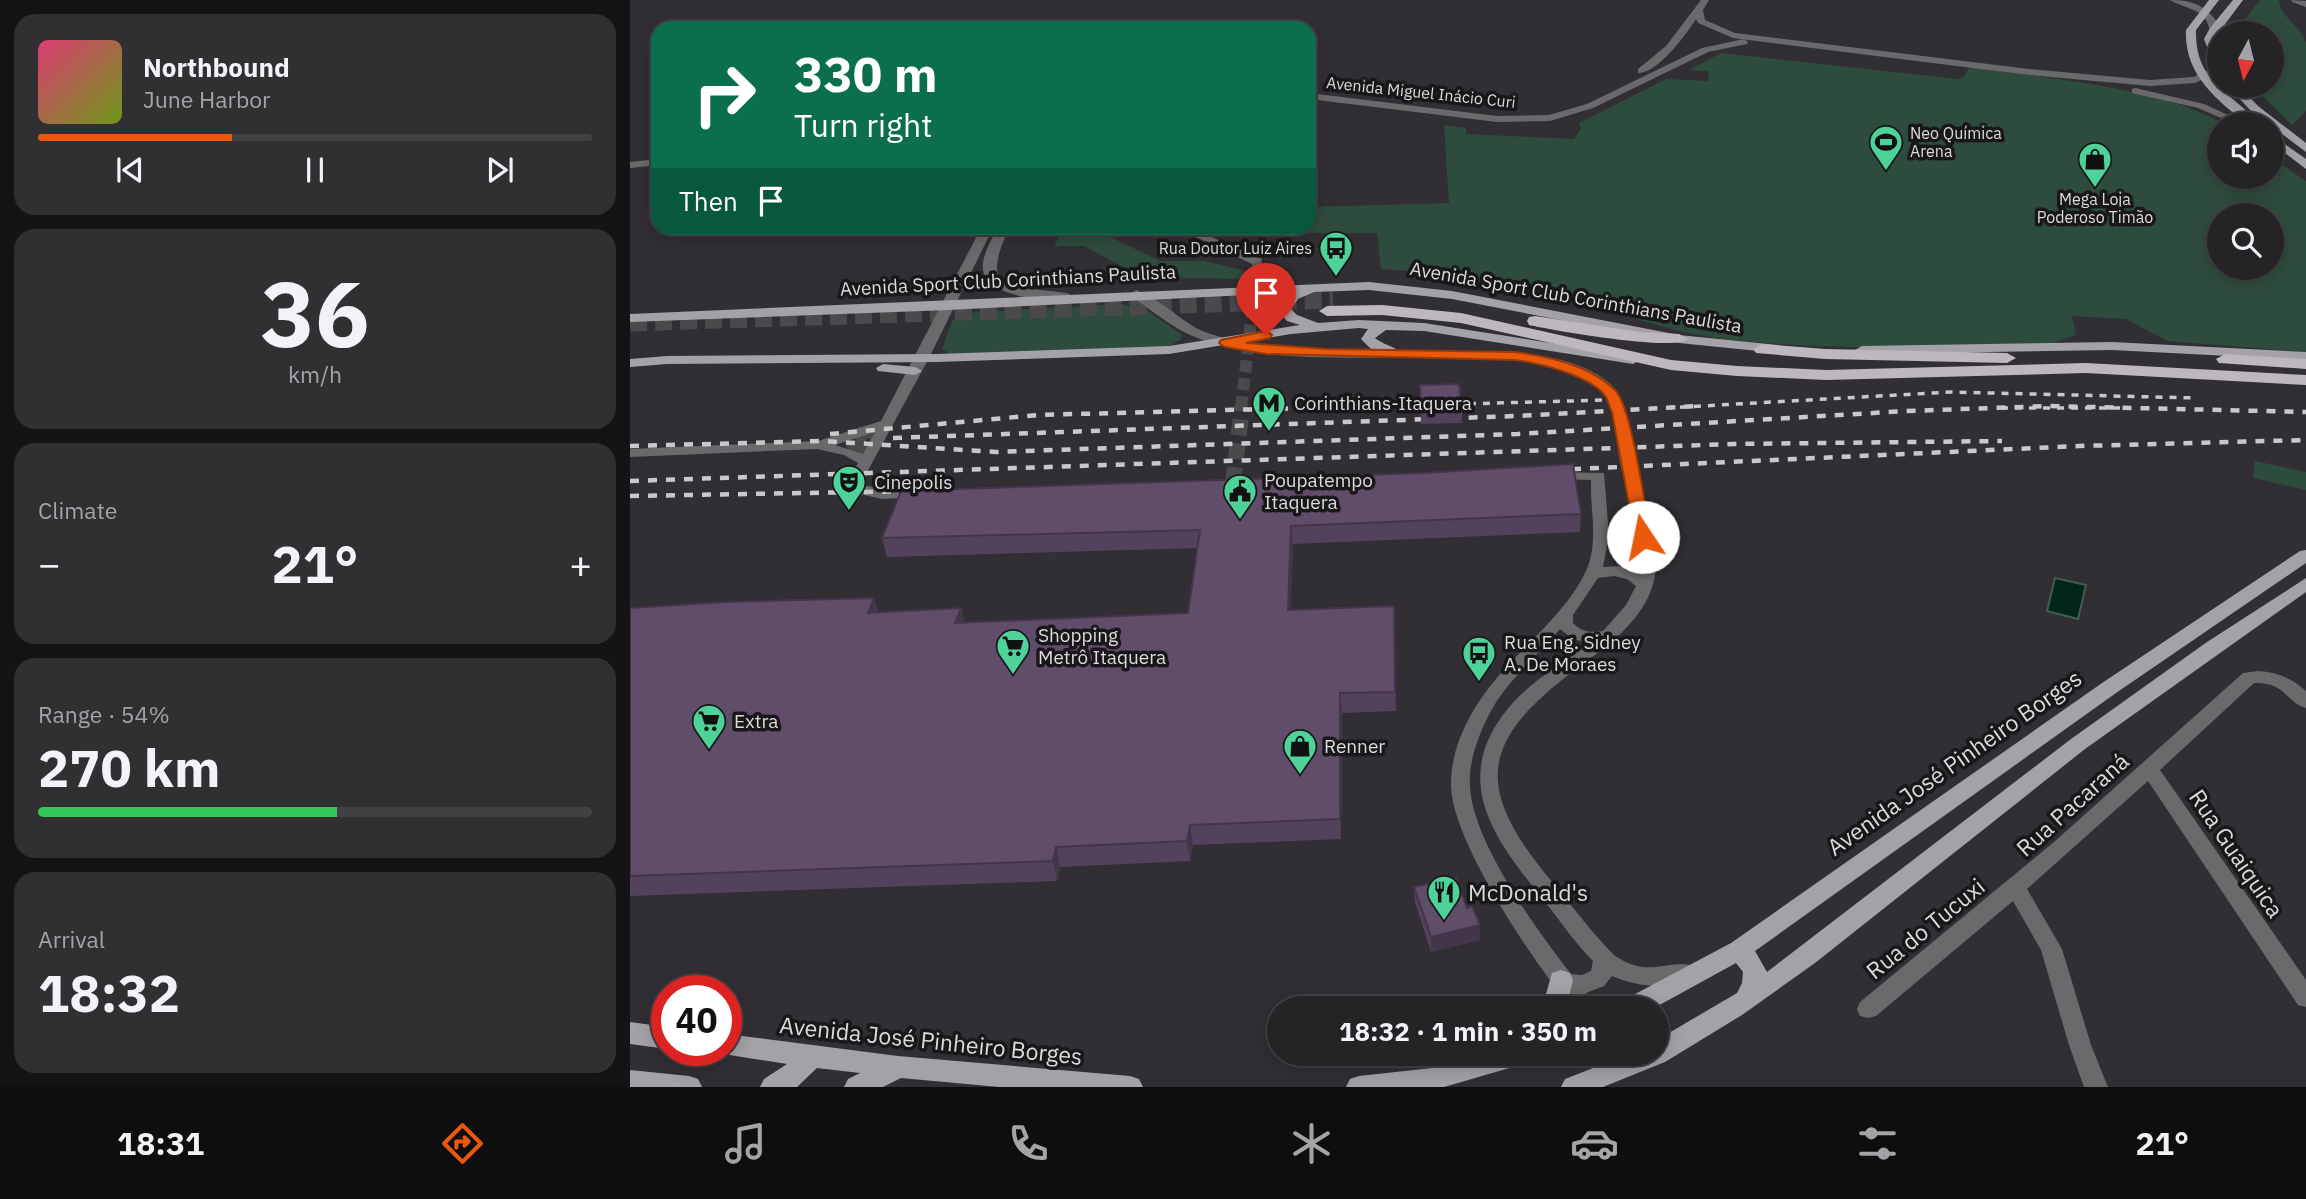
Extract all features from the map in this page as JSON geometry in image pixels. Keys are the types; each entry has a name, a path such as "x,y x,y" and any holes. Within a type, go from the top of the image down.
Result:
{"highway":[{"name":"Avenida Sport Club Corinthians Paulista","path":"1331,312 1424,305 1487,314 1603,342 1737,363 1818,368 2087,360 2306,373"},
{"name":"Avenida Sport Club Corinthians Paulista","path":"1331,312 1382,310 1461,318 1671,365 1826,375 2118,369 2306,380"},
{"path":"1487,314 1639,337 1679,339"},
{"path":"1762,349 1825,355 1975,356 2037,360"},
{"path":"2087,360 2204,358 2306,364"}],"main road":[{"path":"2214,0 2191,30 2193,60 2209,85 2240,112"},
{"path":"2220,21 2238,0"},
{"path":"2244,98 2306,149"},
{"path":"2284,149 2306,165"},
{"path":"1319,286 1293,296 1284,310 1287,315 1299,321 1331,312"},
{"name":"Avenida Sport Club Corinthians Paulista","path":"630,318 948,306 1319,286 1369,286 1452,295 1679,339 1762,349 1894,350 2112,346 2306,356"},
{"name":"Avenida Sport Club Corinthians Paulista","path":"667,360 800,360 919,365 1169,350 1225,343 1291,330 1331,312 1385,324 1449,330 1671,365"},
{"path":"1385,324 1369,334 1368,339 1377,347 1394,353"},
{"path":"1169,350 1188,342 1194,332"},
{"path":"630,356 667,360"},
{"path":"630,363 667,360"},
{"name":"Avenida José Pinheiro Borges","path":"1654,996 1739,950 2098,696 2306,555"},
{"path":"1669,1047 1743,1003 2003,801 2222,639 2306,584"},
{"path":"1739,950 1755,970 1756,982 1743,1003"},
{"path":"1557,996 1561,980"},
{"path":"630,1033 651,1036"},
{"name":"Avenida José Pinheiro Borges","path":"742,1047 1047,1084 1130,1087"},
{"path":"773,1087 788,1079 812,1056"},
{"path":"1359,1087 1432,1079 1478,1066"},
{"path":"1574,1087 1625,1066"},
{"path":"857,1087 898,1067"},
{"path":"630,1081 689,1087"}],"street":[{"name":"Avenida Miguel Inácio Curi","path":"1316,89 1488,113 1523,114 1549,110 1594,93 1658,60 1674,44 1705,0"},
{"path":"2174,0 2203,10 2212,21"},
{"path":"2295,0 2306,4"},
{"path":"1699,10 1701,21 1720,32 1807,45 2029,72 2150,83 2186,82 2207,74"},
{"name":"Avenida Miguel Inácio Curi","path":"1316,97 1497,120 1550,118 1590,106 1716,46 1750,42 1807,45"},
{"path":"2029,72 2178,100 2219,112"},
{"path":"630,165 651,163"},
{"path":"933,495 882,494 851,488 919,365 984,235"},
{"path":"1000,235 989,262 992,278 997,285 1066,298"},
{"path":"1198,235 1258,262 1258,270"},
{"path":"1136,294 1194,332 1225,343 1266,350 1497,355 1539,359 1580,373 1606,388 1621,420 1648,561 1645,585 1634,607 1612,635 1521,702 1494,743 1489,768 1492,807 1507,834 1603,962 1615,970 1640,977 1676,976 1709,968"},
{"path":"819,445 888,422"},
{"path":"630,453 819,445 849,452 867,462"},
{"path":"1536,476 1599,476 1602,536 1592,575 1565,612 1483,708 1465,760 1460,790 1482,853 1561,980 1575,996"},
{"path":"1592,575 1623,570 1637,577 1645,585"},
{"path":"1565,612 1565,624 1580,636 1593,638 1612,635"},
{"name":"Rua Pacaraná","path":"2016,889 2150,770 2249,677 2281,679 2295,689 2306,702"},
{"name":"Rua Guaiquica","path":"2150,770 2303,988"},
{"path":"2016,889 2051,949 2080,1045 2096,1087"},
{"name":"Rua do Tucuxi","path":"1868,1009 2016,889"},
{"path":"1561,980 1580,985 1592,984 1601,976 1603,962"}],"shaded area":[{"path":"2260,0 2279,0 2283,12 2306,43 2306,111 2292,125 2284,117 2284,112 2279,112 2264,98 2284,98 2284,21 2243,21"},
{"name":"Neo Química Arena","path":"1721,53 1958,79 1963,78 1970,67 2134,92 2197,111 2207,116 2207,189 2284,189 2284,166 2306,181 2306,352 2167,341 2126,319 2072,316 2076,335 2053,343 1847,347 1724,339 1673,329 1523,286 1453,275 1381,269 1377,233 1316,233 1316,207 1449,203 1444,125 1466,128 1466,134 1574,139 1581,129 1579,123 1666,79 1708,81 1709,71 1689,70"},
{"path":"1061,235 1106,235 1160,261 1205,261 1245,271 1244,279 1142,277 1084,246 1054,246"},
{"path":"1121,304 1145,309 1182,335 1180,340 1167,347 950,354 942,349 953,319 966,313"},
{"path":"2255,461 2306,472 2306,490 2253,478"},
{"path":"2055,578 2086,585 2078,619 2047,611"}],"building":[{"path":"1459,384 1462,410 1421,411 1420,385"},
{"name":"Shopping Metrô Itaquera","path":"1573,464 1581,514 1291,526 1288,610 1394,606 1395,692 1340,693 1340,819 1190,825 1187,841 1056,847 1053,861 630,876 630,608 725,602 874,598 868,613 961,608 955,623 1188,613 1200,530 882,538 901,491 1423,473"},
{"name":"McDonald's","path":"1456,878 1467,908 1472,906 1480,925 1431,937 1414,887"}],"tunnel":[{"path":"1241,408 1257,270"},
{"path":"630,323 1333,300"},
{"path":"1233,483 1242,406"},
{"path":"849,452 861,447 867,437 857,434"}],"railway":[{"path":"1666,408 1951,392 2197,398"},
{"path":"1315,408 1606,400"},
{"path":"830,434 1038,415 1381,406"},
{"path":"893,438 1516,416 1698,406"},
{"path":"630,446 823,441 996,452 1518,434 1907,411 2049,406 2306,412"},
{"path":"2001,408 2122,408"},
{"path":"1554,470 2079,446 2306,440"},
{"path":"630,481 1734,444 2002,441"},
{"path":"630,496 921,491"}],"place":[{"name":"Neo Química Arena","path":"1886,172"},
{"name":"Mega Loja Poderoso Timão","path":"2095,189"},
{"name":"Rua Doutor Luiz Aires","path":"1336,278"},
{"name":"Corinthians-Itaquera","path":"1269,433"},
{"name":"Cinepolis","path":"849,512"},
{"name":"Poupatempo Itaquera","path":"1240,521"},
{"name":"Shopping Metrô Itaquera","path":"1013,676"},
{"name":"Rua Eng. Sidney A. De Moraes","path":"1479,683"},
{"name":"Extra","path":"709,751"},
{"name":"Renner","path":"1300,776"},
{"name":"McDonald's","path":"1444,922"}],"route":[{"path":"1266,335 1225,343 1266,350 1327,353 1515,356 1539,359 1592,379 1611,394 1619,412 1643,537"}]}
